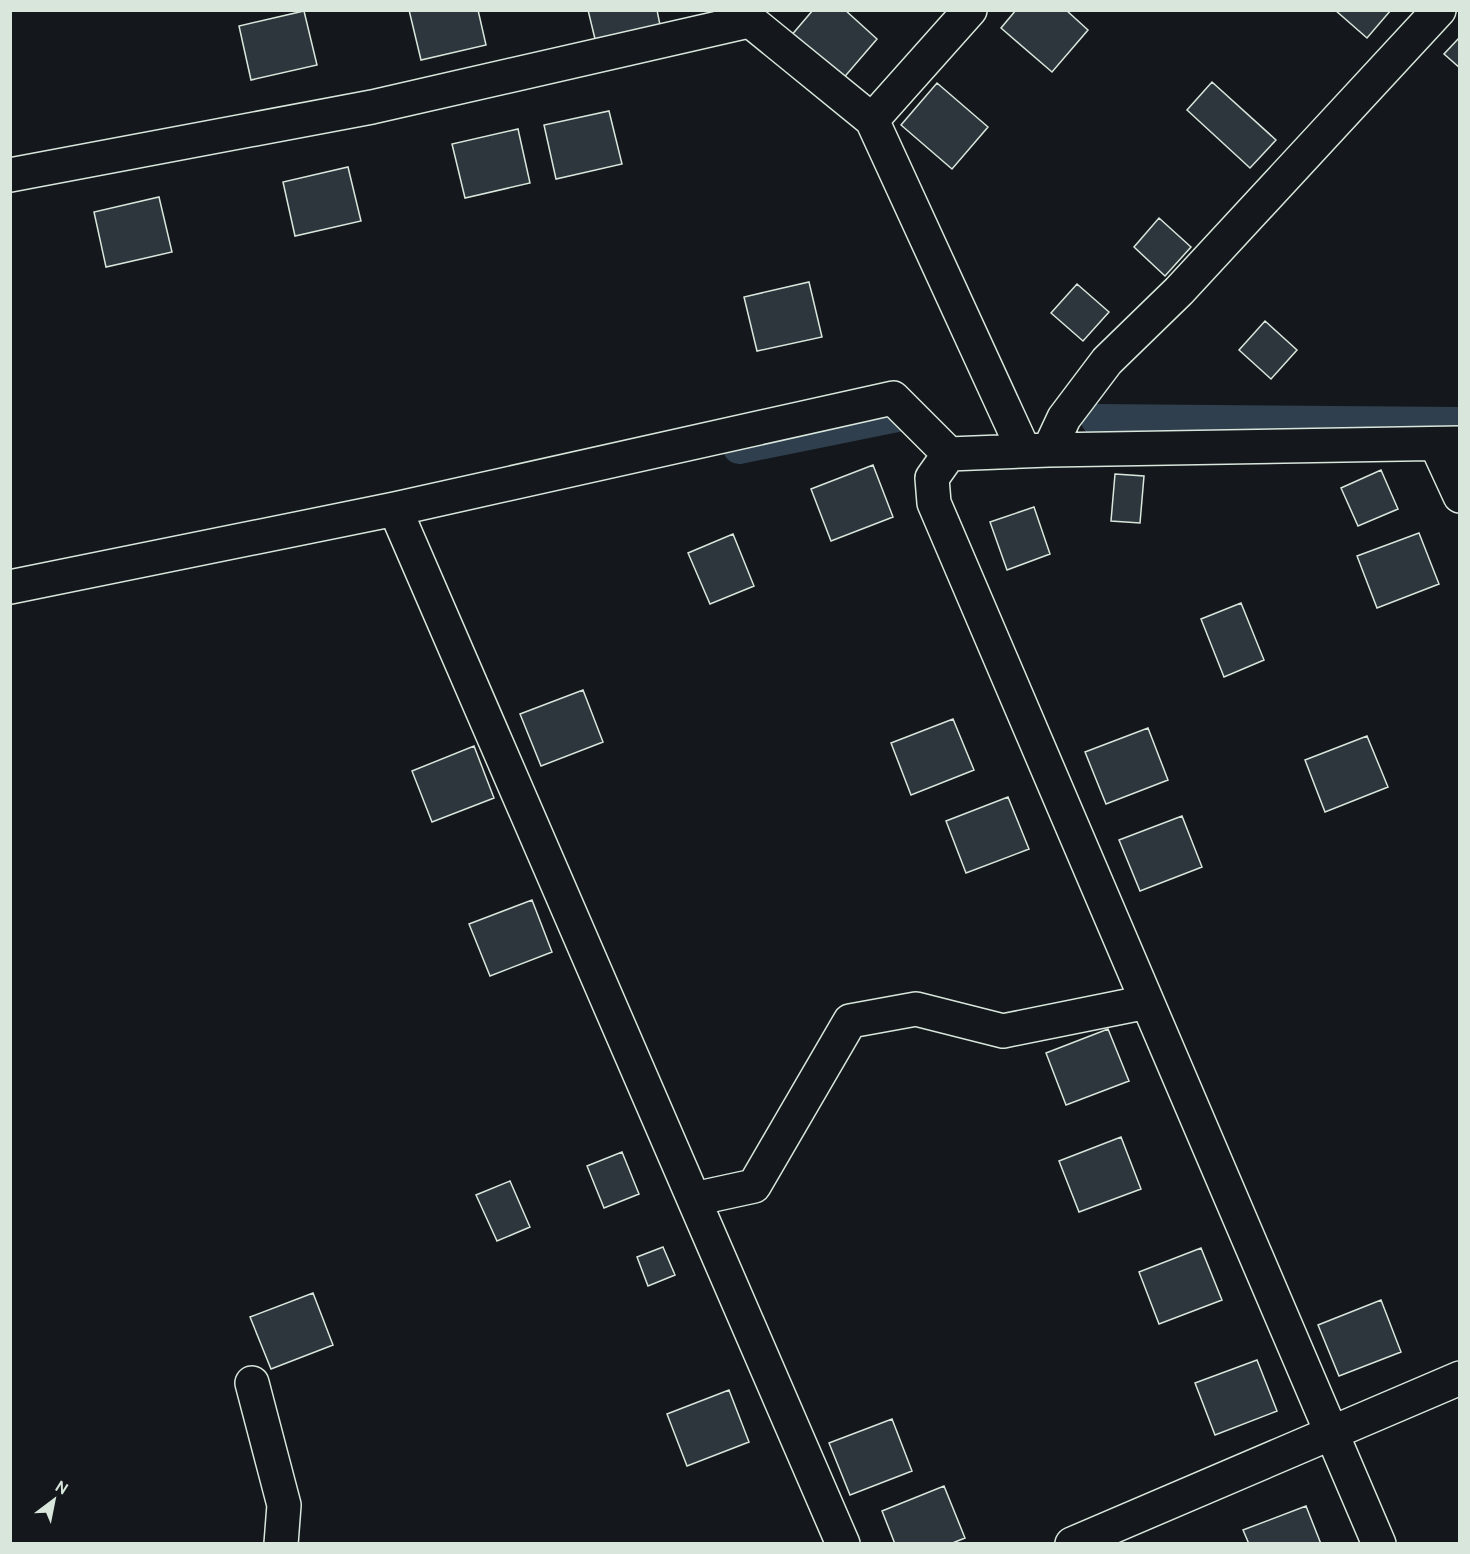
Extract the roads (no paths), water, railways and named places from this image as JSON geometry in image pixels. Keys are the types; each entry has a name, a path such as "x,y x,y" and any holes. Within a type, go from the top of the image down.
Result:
{"street":[{"path":"872,120 970,10"},
{"path":"1036,450 1107,362 1179,291 1439,10"},
{"path":"10,175 372,106 743,16 872,120 1036,450"},
{"path":"10,587 395,509 893,398 949,454 1036,450 1448,444 1460,496"},
{"path":"949,454 932,478 934,503 1379,1544"},
{"path":"395,509 843,1544"},
{"path":"694,1199 754,1186 850,1022 916,1010 1003,1031 1147,1002"},
{"path":"1072,1544 1460,1377"},
{"path":"252,1383 284,1505 281,1544"}],"waterway":[{"path":"739,448 897,416"},
{"path":"1097,420 1460,423"}]}
